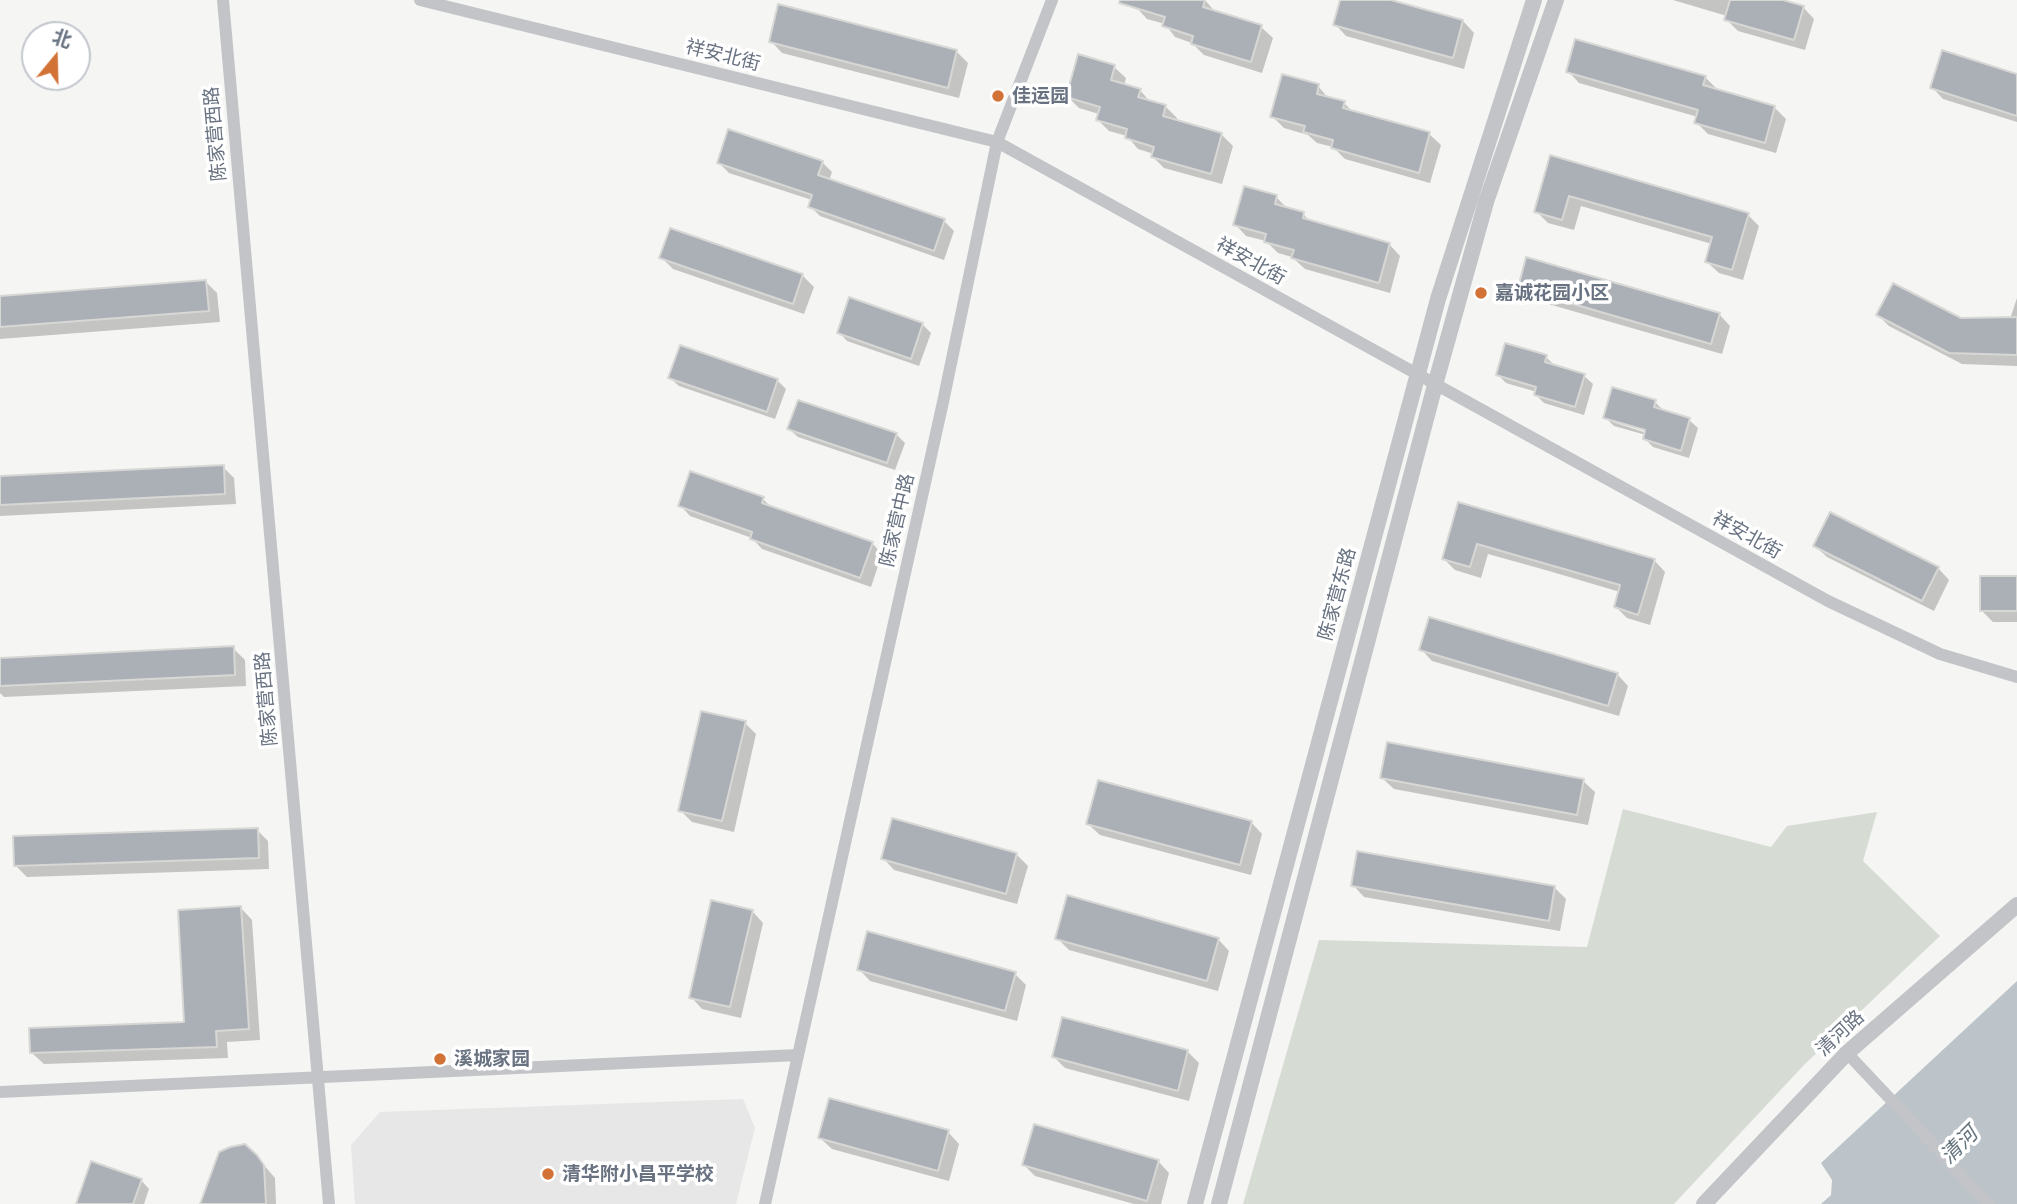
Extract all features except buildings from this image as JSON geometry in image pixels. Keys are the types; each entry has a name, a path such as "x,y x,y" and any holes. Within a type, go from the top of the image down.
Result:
{"street":[{"name":"陈家营西路","path":"223,0 329,1204"},
{"name":"祥安北街","path":"420,0 997,142 1828,601 1940,653 2017,677"},
{"name":"陈家营中路","path":"765,1204 943,402 997,142 1052,0"},
{"name":"陈家营东路","path":"1195,1204 1418,376 1473,185 1534,0"},
{"path":"1219,1204 1435,385 1486,202 1556,0"},
{"name":"清河路","path":"1704,1204 1847,1053 2017,905"},
{"path":"1847,1053 1989,1204"},
{"path":"0,1092 798,1055"}],"shaded area":[{"path":"1623,809 1771,847 1787,826 1877,812 1863,861 1940,936 1804,1065 1674,1204 1243,1204 1319,940 1587,947"},
{"name":"清华附小昌平学校","path":"743,1099 755,1128 736,1204 355,1204 351,1145 380,1112"}],"water":[{"name":"清河","path":"2017,981 2017,1204 1821,1204 1831,1195 1832,1180 1821,1163"}],"place":[{"name":"佳运园","path":"998,96"},
{"name":"嘉诚花园小区","path":"1481,293"},
{"name":"溪城家园","path":"440,1059"},
{"name":"清华附小昌平学校","path":"548,1174"}]}
